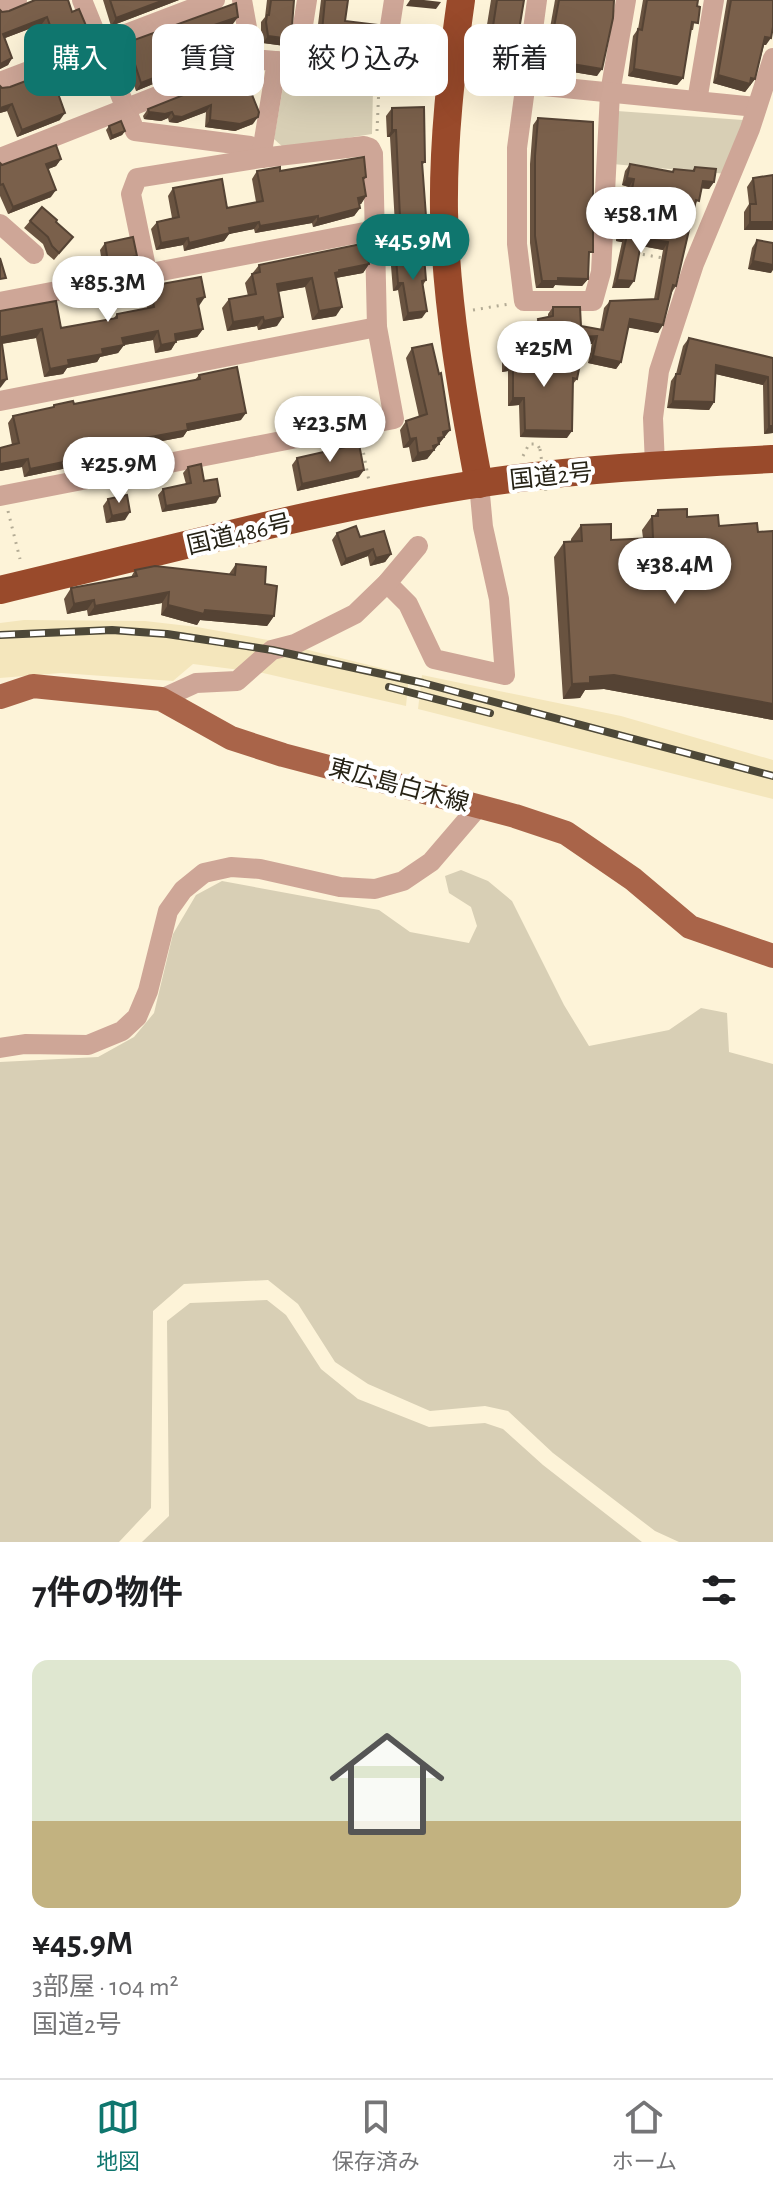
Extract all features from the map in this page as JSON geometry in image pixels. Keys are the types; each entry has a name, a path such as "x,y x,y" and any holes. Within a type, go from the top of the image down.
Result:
{"highway":[{"name":"国道2号","path":"461,0 450,72 444,212 448,283 460,381 479,484 655,465 773,459"},
{"name":"国道486号","path":"0,590 368,503 479,484"}],"main road":[{"name":"東広島白木線","path":"0,697 33,686 161,699 231,738 566,833 633,879 690,927 773,956"}],"street":[{"path":"0,6 17,0"},
{"path":"82,0 91,24"},
{"path":"136,30 215,0"},
{"path":"242,0 246,24"},
{"path":"299,24 307,0"},
{"path":"390,24 394,0"},
{"path":"533,24 537,0"},
{"path":"523,96 517,148 517,244 524,301 593,301 601,272 610,93 626,0"},
{"path":"697,101 714,0"},
{"path":"655,465 653,418 659,371 694,264 750,129 773,58"},
{"path":"450,72 464,74"},
{"path":"0,82 24,73"},
{"path":"261,158 280,88"},
{"path":"576,89 756,107"},
{"path":"120,96 135,131 250,146 261,158"},
{"path":"0,158 158,96"},
{"path":"2,496 394,419 377,327 373,154 370,148 364,146 261,158 137,178 131,194 147,272"},
{"path":"0,224 34,254"},
{"path":"0,302 375,230"},
{"path":"0,401 377,327"},
{"path":"387,583 408,604 434,659 505,675 499,599 483,527 479,484"},
{"path":"161,699 196,683 237,681 272,650 295,644 355,614 387,583 418,546"},
{"path":"0,1048 25,1044 88,1045 122,1031 137,1017 148,991 168,911 183,890 204,873 231,867 260,869 340,887 375,889 403,881 431,862 479,806"}],"path":[{"path":"370,148 377,137 380,96"},
{"path":"602,247 694,264"},
{"path":"466,311 524,301"},
{"path":"358,426 370,484"},
{"path":"535,443 528,448 532,454 540,449"},
{"path":"535,443 540,449 546,492"},
{"path":"522,458 529,444 535,443"},
{"path":"2,496 20,559"}],"shaded area":[{"path":"281,96 373,96 372,134 284,148 274,139"},
{"path":"617,111 743,120 728,174 612,164"},
{"path":"24,620 145,621 268,640 409,675 406,706 263,673 193,664 173,681 61,673 0,678 0,623"},
{"path":"422,675 621,716 773,760 773,799 418,709"},
{"path":"461,870 488,881 512,901 564,1005 589,1046 669,1030 701,1008 727,1013 729,1052 773,1064 773,1542 679,1542 655,1531 553,1453 508,1411 485,1406 430,1411 368,1384 335,1362 298,1304 268,1280 184,1284 153,1311 151,1508 119,1542 0,1542 0,1062 98,1057 134,1037 154,1013 173,934 196,895 222,881 379,910 410,932 469,943 477,926 471,907 449,893 445,876"},
{"path":"267,1300 286,1315 321,1369 358,1399 429,1427 485,1423 503,1429 543,1465 642,1542 142,1542 169,1516 167,1321 190,1303"}],"building":[{"path":"35,0 68,0 72,12 79,9 85,24 50,24 47,17 24,24 3,34 12,58 0,64 0,10 9,11"},
{"path":"110,0 164,0 116,18"},
{"path":"271,0 294,0 292,24 280,24 280,38 268,36 266,22"},
{"path":"325,0 348,0 345,21 370,24 323,24"},
{"path":"497,0 524,0 520,24 493,24"},
{"path":"559,0 614,0 602,69 576,65 576,24 555,24"},
{"path":"647,0 698,0 698,23 692,22 683,78 634,69 638,29 642,30"},
{"path":"731,0 773,0 771,38 765,37 755,79 751,78 750,84 718,75"},
{"path":"236,3 238,17 217,24 178,24"},
{"path":"152,33 152,79 141,83 136,67 136,39"},
{"path":"24,82 24,96 59,96 65,113 22,130 12,104 0,108 0,86 10,87"},
{"path":"181,96 252,96 259,112 258,117 240,124 210,120 211,105 182,117 174,116 172,112 149,112 148,109"},
{"path":"424,107 425,162 422,162 426,216 400,217 392,108"},
{"path":"538,118 593,122 593,252 589,252 588,279 542,281 535,236"},
{"path":"121,121 125,131 112,136 109,126"},
{"path":"56,145 61,159 46,164 56,190 13,207 3,184 0,185 0,163 2,165"},
{"path":"364,157 366,196 358,198 360,208 318,219 318,216 229,228 230,233 189,243 188,238 161,243 157,222 179,217 173,188 222,179 227,208 263,201 257,171 280,167 280,171"},
{"path":"630,164 673,172 674,169 694,171 695,167 716,169 714,182 703,181 699,201 696,200 676,286 673,285 663,325 630,319 621,362 593,356 597,336 542,339 538,319 553,316 553,307 580,307 581,326 603,330 610,301 658,299 668,242 642,238 634,281 617,280 627,235 621,234 621,223 623,214 627,214 634,179 627,178"},
{"path":"773,175 773,222 750,222 750,204 756,204 753,178"},
{"path":"42,207 73,237 59,253 48,237 30,221"},
{"path":"133,237 137,256 108,262 105,243"},
{"path":"757,240 773,243 773,265 753,261"},
{"path":"366,243 369,264 335,273 342,307 319,311 312,278 277,284 283,317 233,322 229,299 256,294 252,274 260,272 259,265"},
{"path":"424,256 426,280 422,281 427,311 408,313 403,283 398,283 396,258"},
{"path":"0,258 6,278 0,279"},
{"path":"201,277 205,297 197,299 203,329 175,334 176,342 161,345 158,331 122,338 124,345 102,349 103,354 68,360 69,365 50,369 42,329 1,337 7,379 0,381 0,311 56,301 61,328 117,318 117,314 154,307 150,286"},
{"path":"689,338 773,358 773,426 769,426 768,377 716,365 714,402 673,401 676,374 680,374"},
{"path":"432,344 441,373 450,430 443,432 444,437 438,438 439,444 433,446 434,450 418,453 416,438 410,439 406,421 427,414 412,348"},
{"path":"507,346 580,364 577,379 573,378 572,431 525,430 524,398 513,398 513,364 507,364"},
{"path":"237,367 246,413 187,424 188,430 115,446 116,451 30,469 28,459 0,464 0,448 19,443 13,416 73,401 74,404 200,379 199,375"},
{"path":"359,444 364,470 302,484 297,458"},
{"path":"201,464 204,481 217,479 220,496 166,506 163,489 191,483 188,467"},
{"path":"127,495 130,512 112,516 108,499"},
{"path":"687,509 687,517 718,515 719,526 757,523 758,532 773,531 773,704 614,675 590,677 590,683 572,684 564,542 582,541 581,525 611,524 611,540 653,538 652,516 658,516 658,510"},
{"path":"356,526 360,537 384,531 391,554 376,558 373,549 346,559 337,533"},
{"path":"236,564 266,567 265,584 277,586 274,616 205,610 204,614 168,605 169,592 95,606 94,600 74,604 71,588 137,576 135,570 155,566 235,575"}],"railway":[{"path":"0,635 112,630 167,634 272,650 423,683 773,776"},
{"path":"389,687 490,713"}]}
